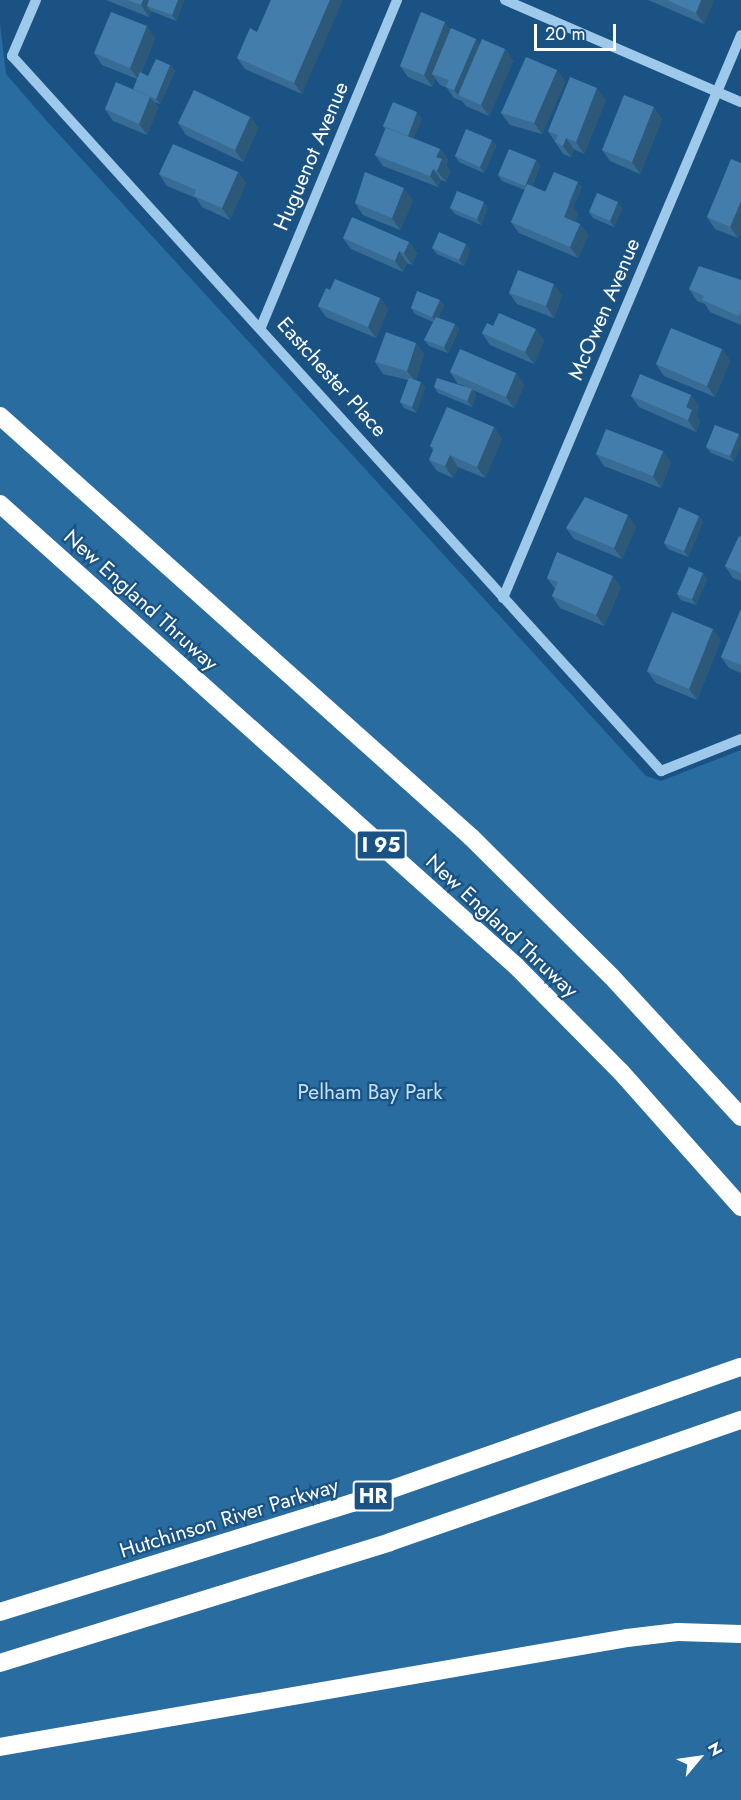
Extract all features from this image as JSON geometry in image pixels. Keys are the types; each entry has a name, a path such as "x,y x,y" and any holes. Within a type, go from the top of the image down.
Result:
{"highway":[{"name":"New England Thruway","path":"0,416 471,837 611,976 741,1117"},
{"name":"New England Thruway","path":"0,504 516,966 644,1098 741,1207"},
{"name":"Hutchinson River Parkway","path":"0,1612 352,1503 741,1368"},
{"name":"HR","path":"0,1663 390,1542 741,1420"},
{"path":"0,1747 627,1638 678,1632 741,1634"}],"street":[{"name":"Eastchester Place","path":"36,0 12,56 261,327 661,771 741,739"},
{"name":"Huguenot Avenue","path":"261,327 397,0"},
{"path":"505,0 741,102"},
{"name":"McOwen Avenue","path":"503,598 741,36"}],"green space":[{"name":"Pelham Bay Park","path":"0,24 6,74 646,776 661,781 741,750 741,1800 0,1800"}],"building":[{"path":"127,0 143,0 141,5"},
{"path":"149,0 178,0 172,15 147,6"},
{"path":"271,0 330,0 294,83 237,58 250,28 257,32"},
{"path":"667,0 701,0 696,13"},
{"path":"111,12 147,26 130,68 94,53"},
{"path":"421,12 445,22 424,75 400,66"},
{"path":"451,28 476,39 454,90 446,87 449,80 432,74"},
{"path":"482,39 505,49 481,105 458,95"},
{"path":"526,57 557,70 534,123 501,113"},
{"path":"156,59 170,65 156,99 133,89 140,72 148,76"},
{"path":"570,77 597,88 576,142 566,138 563,146 555,142 558,135 548,131"},
{"path":"116,82 150,97 139,124 105,109"},
{"path":"194,90 250,117 235,150 178,123"},
{"path":"624,95 654,107 632,162 602,150"},
{"path":"393,102 417,112 408,136 383,126"},
{"path":"386,128 440,149 436,157 442,159 437,171 433,169 430,176 375,155"},
{"path":"466,129 492,140 480,167 455,156"},
{"path":"173,144 238,172 222,208 194,196 196,190 159,174"},
{"path":"509,149 536,160 525,186 498,175"},
{"path":"731,159 741,163 741,201 730,227 707,217"},
{"path":"365,172 404,188 392,218 355,203"},
{"path":"554,172 578,182 569,202 545,192"},
{"path":"527,184 570,202 564,217 580,224 570,247 511,222"},
{"path":"457,191 484,202 477,219 450,208"},
{"path":"597,193 618,202 610,221 589,212"},
{"path":"352,217 409,242 404,253 399,251 395,261 343,238"},
{"path":"439,232 466,244 459,260 432,248"},
{"path":"699,266 741,280 739,316 702,300 704,296 689,289"},
{"path":"518,270 554,284 546,306 509,293"},
{"path":"335,279 380,298 368,327 318,306 326,288 330,290"},
{"path":"417,291 440,300 432,317 411,308"},
{"path":"499,313 536,329 525,352 482,333 487,323 493,326"},
{"path":"436,317 455,324 444,347 424,340"},
{"path":"671,328 722,349 707,386 656,364"},
{"path":"386,332 416,343 407,371 375,362"},
{"path":"460,349 516,373 506,397 450,372"},
{"path":"640,374 691,395 686,407 692,410 688,420 631,396"},
{"path":"409,378 421,382 412,407 400,402"},
{"path":"437,378 472,389 467,401 434,387"},
{"path":"447,407 494,427 477,467 450,455 445,466 429,460 434,448 430,446"},
{"path":"715,425 739,434 730,456 706,447"},
{"path":"606,429 663,451 653,476 596,454"},
{"path":"585,497 628,515 614,548 566,528"},
{"path":"679,507 699,516 684,551 664,543"},
{"path":"739,536 741,537 741,573 725,566"},
{"path":"557,552 613,576 596,615 552,596 558,582 547,578"},
{"path":"689,567 703,573 692,599 677,594"},
{"path":"741,609 741,665 721,657"},
{"path":"672,612 713,629 689,689 647,671"}]}
